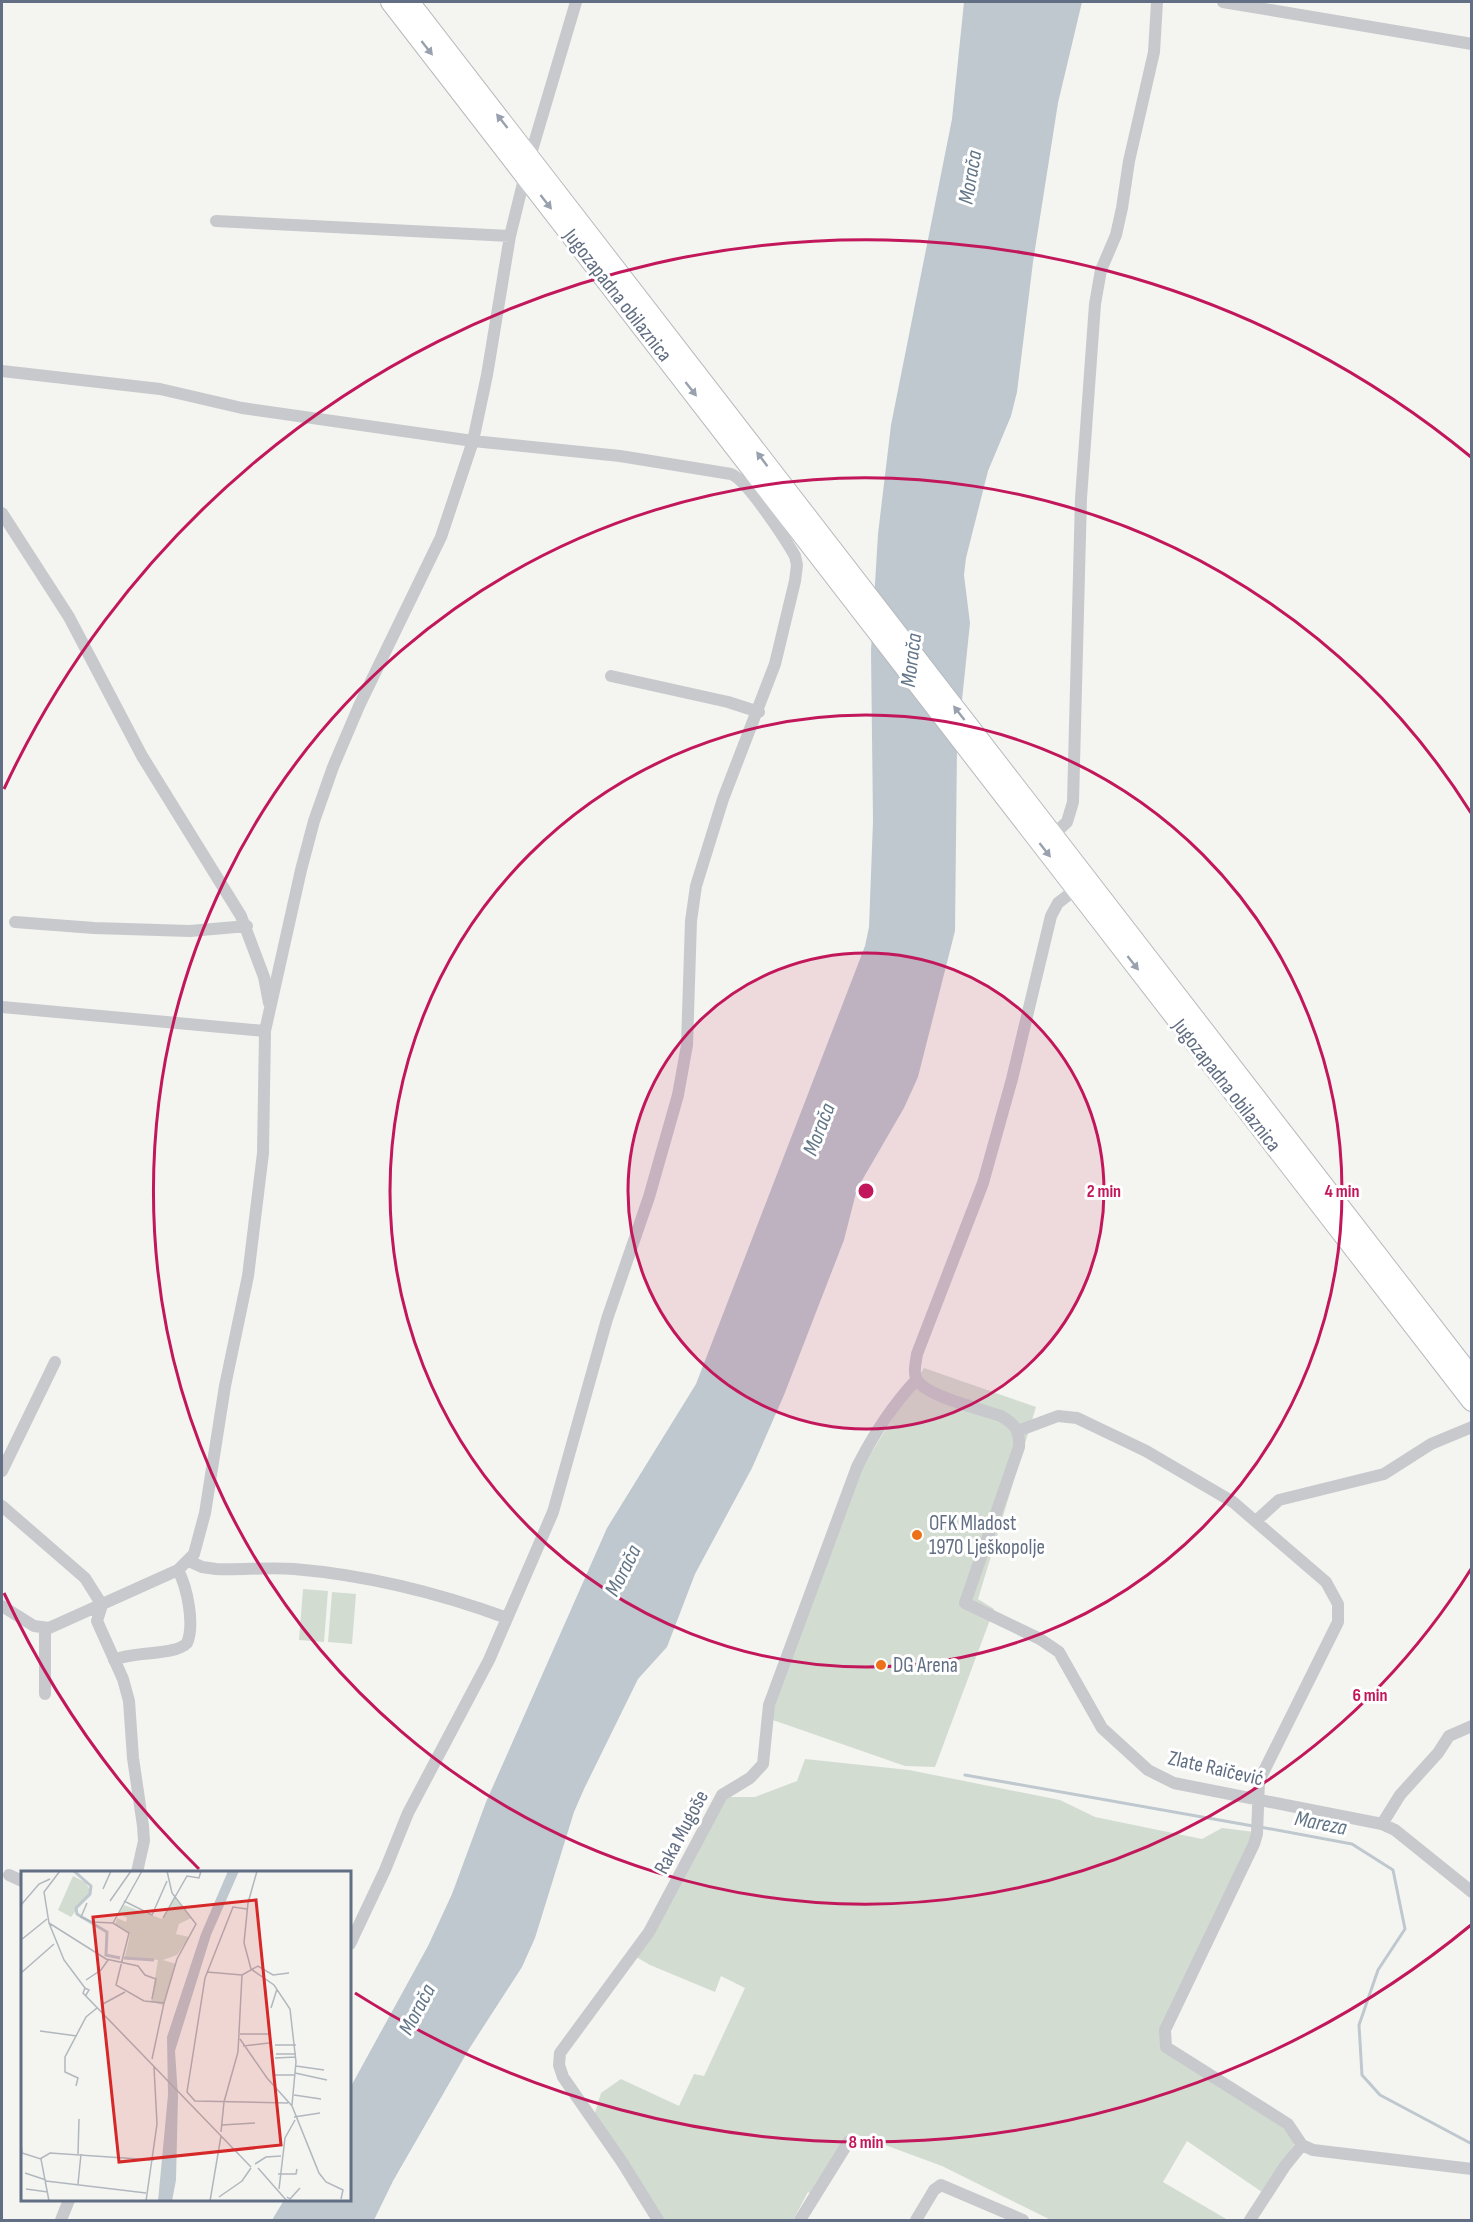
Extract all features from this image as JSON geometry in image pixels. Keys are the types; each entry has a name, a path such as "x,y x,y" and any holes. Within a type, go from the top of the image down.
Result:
{"main road":[{"name":"Jugozapadna obilaznica","path":"391,2 527,166"},
{"name":"Jugozapadna obilaznica","path":"409,2 527,166 989,764 1076,889 1472,1401"},
{"name":"Jugozapadna obilaznica","path":"989,764 1053,835 1472,1378"}],"street":[{"path":"2,1606 34,1626 45,1628 178,1570 189,1561 195,1549 205,1513 227,1375 252,1248 263,1153 265,1031 308,844 325,788 359,706 441,537 473,441 488,375 510,236 527,166 576,2"},
{"path":"1053,835 1067,822 1073,802 1081,498 1095,304 1101,270 1116,235 1122,208 1129,161 1154,52 1157,2"},
{"path":"1223,2 1472,44"},
{"path":"216,221 510,236"},
{"path":"2,371 160,389 242,408 473,441 620,456 731,474 740,479 788,542 797,566 776,664 723,799 696,886 691,921 687,1045 675,1110 649,1197 607,1319 555,1506 507,1618 475,1686 408,1813 385,1870 351,1942"},
{"path":"2,513 16,531 69,617 142,756 247,926 264,977 270,1004"},
{"path":"611,676 728,702 759,712"},
{"path":"1076,889 1058,903 1051,916 1012,1078 983,1183 917,1354 914,1373 916,1380 930,1392 1001,1416 1011,1422 1018,1431 1066,1416 1092,1423 1194,1480 1257,1520 1326,1582 1334,1593 1340,1611 1338,1622 1259,1781 1257,1828 1165,2031 1164,2041 1170,2051 1288,2124 1302,2145 1326,2152 1472,2169"},
{"path":"15,922 94,928 190,931 247,926"},
{"path":"2,1007 265,1031"},
{"path":"2,1471 55,1362"},
{"name":"Raka Mugoše","path":"658,2220 622,2162 563,2077 559,2065 560,2053 654,1924 722,1795 750,1778 763,1764 769,1705 857,1467 877,1431 916,1380"},
{"path":"1257,1520 1279,1500 1384,1474 1431,1444 1472,1427"},
{"name":"Zlate Raičević","path":"1018,1431 1019,1447 965,1603 1040,1639 1059,1652 1102,1728 1157,1776 1174,1783 1382,1824 1395,1830 1472,1892"},
{"path":"2,1506 85,1578 102,1605"},
{"path":"189,1561 202,1567 216,1569 306,1570 418,1589 451,1597 507,1618"},
{"path":"114,1660 130,1654 177,1649 187,1643 189,1631 186,1593 178,1570"},
{"path":"102,1605 96,1617 129,1701 133,1758 144,1841 137,1871"},
{"path":"45,1628 45,1694"},
{"path":"1382,1824 1400,1795 1438,1754 1449,1736 1472,1726"},
{"path":"9,1875 21,1881"},
{"path":"800,2220 849,2141"},
{"path":"1250,2220 1285,2166 1302,2145"},
{"path":"916,2220 934,2190 941,2185 1023,2220"},
{"path":"61,2220 68,2201"}],"shaded area":[{"name":"OFK Mladost 1970 Lješkopolje","path":"924,1368 1036,1407 978,1599 994,1609 935,1767 905,1766 770,1719 860,1471"},
{"path":"303,1589 328,1591 324,1642 299,1640"},
{"path":"332,1592 356,1594 352,1644 328,1642"},
{"path":"805,1759 909,1770 1060,1800 1095,1817 1202,1839 1222,1828 1255,1832 1160,2045 1285,2128 1295,2143 1262,2192 1187,2141 1163,2182 1228,2220 1051,2220 942,2166 855,2134 817,2197 808,2192 793,2220 656,2220 593,2119 601,2093 621,2079 679,2106 694,2074 704,2076 745,1988 721,1976 715,1992 650,1965 631,1954 722,1797 755,1797 797,1781"}],"water":[{"name":"Morača","path":"964,2 1082,2 1058,103 1033,262 1017,392 1011,416 988,471 966,558 964,575 970,623 957,748 955,931 918,1077 904,1108 857,1189 844,1240 784,1395 752,1468 695,1574 667,1647 638,1679 584,1789 574,1812 535,1938 522,1967 469,2049 393,2181 374,2220 272,2220 283,2201 351,2201 351,2086 428,1946 452,1894 486,1802 607,1528 696,1384 865,946 869,927 873,821 871,650 878,534 891,425 952,119"}],"waterway":[{"name":"Mareza","path":"965,1775 1253,1826"},
{"name":"Mareza","path":"1260,1827 1352,1844 1393,1870 1405,1929 1378,1970 1359,2025 1362,2075 1380,2095 1472,2144"}],"place":[{"name":"OFK Mladost 1970 Lješkopolje","path":"917,1535"},
{"name":"DG Arena","path":"881,1665"}]}
